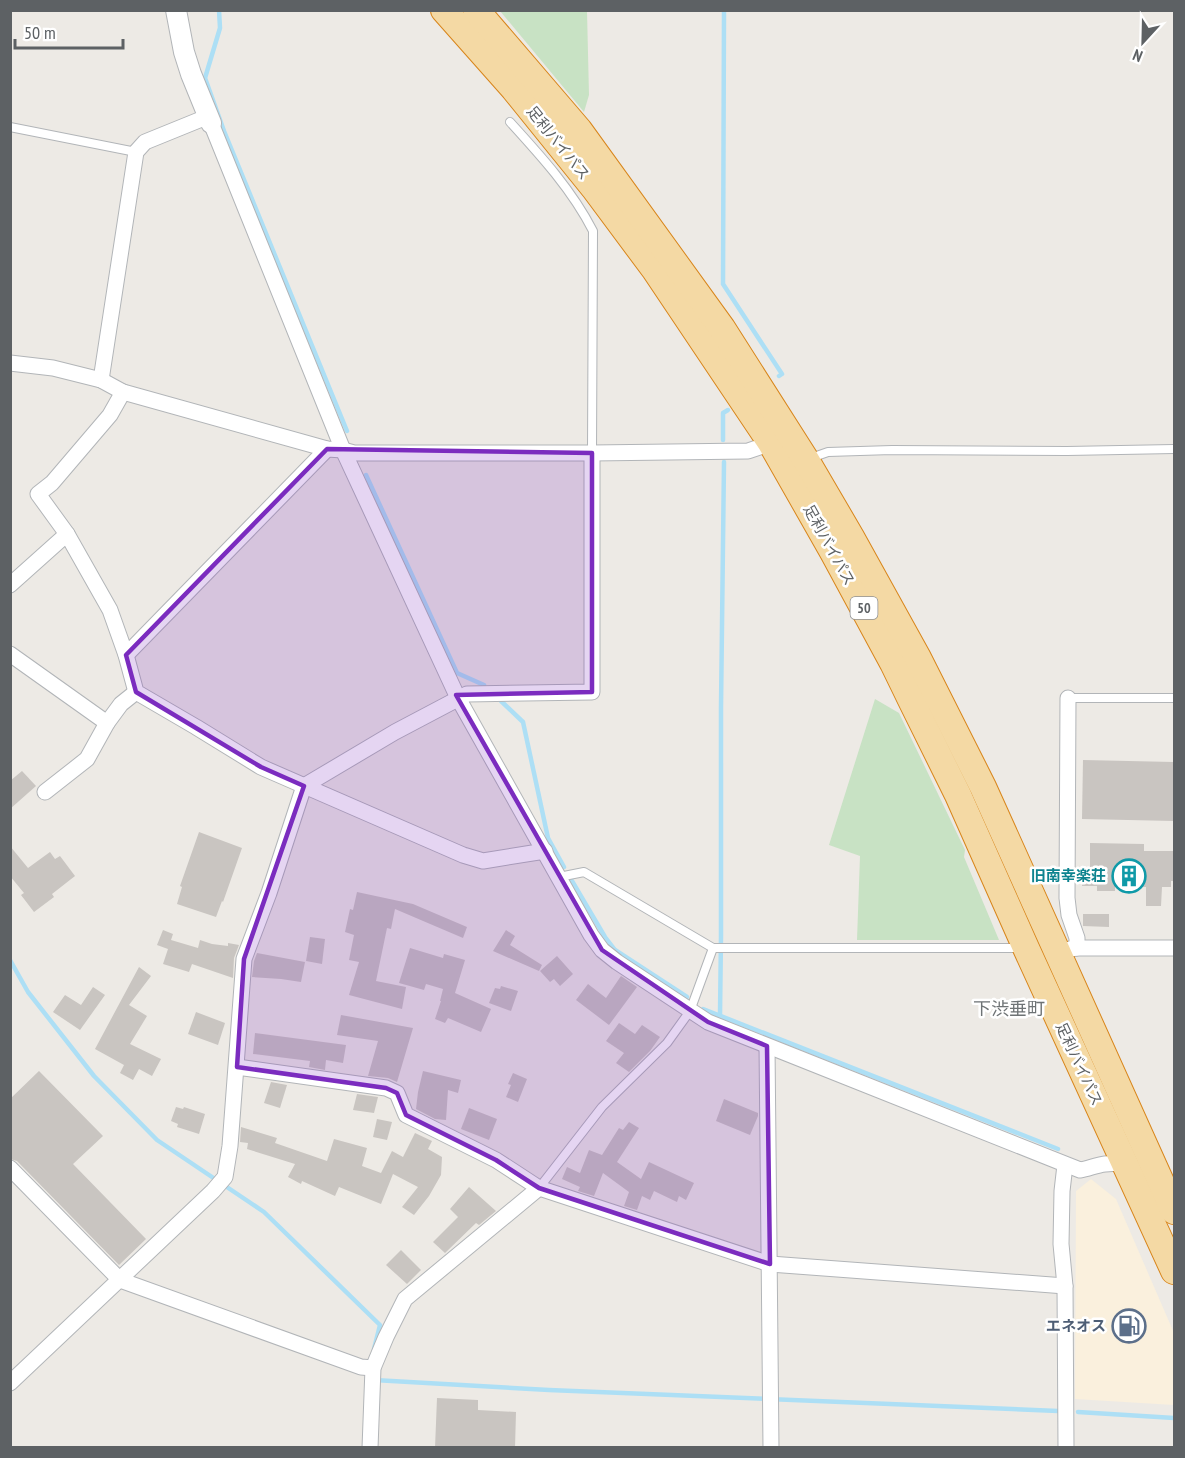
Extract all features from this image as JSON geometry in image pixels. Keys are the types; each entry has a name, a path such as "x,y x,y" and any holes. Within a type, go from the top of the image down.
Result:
{"highway":[{"name":"足利バイパス","path":"444,10 514,89 559,160 654,270 771,443 893,663 958,795 1174,1271"},
{"name":"足利バイパス","path":"476,10 583,127 722,328 806,460 923,668 1068,951 1167,1177 1174,1211"}],"street":[{"path":"176,10 191,74 343,450 458,698 591,935 602,950 708,1022 767,1047 1065,1166 1080,1170 1105,1164 1126,1165 1167,1177"},
{"path":"102,380 136,153 145,142 210,120"},
{"path":"10,363 53,368 102,380 123,392 327,449 354,453 748,451 771,443"},
{"path":"123,392 110,415 52,483 38,494 68,534 110,610 136,692 261,767 463,855 483,861 545,851"},
{"path":"126,655 327,449"},
{"path":"10,1383 213,1191 225,1177 237,1067 244,958 269,893 304,786 395,732 467,694 592,692 592,453"},
{"path":"10,585 68,534"},
{"path":"10,654 107,723"},
{"path":"45,792 87,759 107,723 121,704 136,692"},
{"path":"1068,698 1066,898 1077,938 1068,951"},
{"path":"1068,951 1174,948"},
{"path":"767,1047 771,1448"},
{"path":"237,1067 386,1089 397,1093 406,1115 496,1160 539,1188 770,1264 1065,1286"},
{"path":"1065,1166 1061,1244 1065,1286 1066,1448"},
{"path":"10,1168 120,1280 361,1367 373,1368"},
{"path":"370,1448 373,1368 405,1299 539,1188"}],"lane":[{"path":"510,122 559,160 592,231 592,453"},
{"path":"10,127 136,153"},
{"path":"806,460 828,452 892,450 1174,449"},
{"path":"1068,698 1174,698"},
{"path":"559,877 584,872 713,948 1026,948"},
{"path":"539,1188 602,1107 667,1043 690,1011 713,948"}],"highlighted area":[{"path":"327,449 592,453 592,692 456,695 602,950 708,1022 767,1046 770,1264 539,1188 496,1160 406,1115 397,1093 386,1088 237,1067 244,959 304,786 261,767 136,692 126,655"}],"shaded area":[{"path":"1091,1179 1116,1199 1174,1333 1174,1405 1075,1399 1076,1191"}],"green space":[{"path":"500,11 587,11 589,95 584,112"},
{"path":"875,699 899,713 965,850 964,857 999,940 857,940 860,856 829,845"}],"building":[{"path":"1083,760 1174,762 1174,821 1082,819"},
{"path":"22,771 36,786 10,809 10,781"},
{"path":"199,832 242,848 216,917 177,904 182,887 180,886"},
{"name":"旧南幸楽荘","path":"1090,843 1144,844 1144,851 1174,851 1174,881 1171,881 1171,887 1162,887 1161,906 1146,906 1146,887 1115,886 1115,891 1097,891 1097,886 1082,886 1083,871 1090,871"},
{"path":"10,846 28,868 50,852 55,859 60,856 75,876 52,894 54,897 34,912 21,895 24,893 10,876"},
{"path":"357,892 413,904 467,927 463,938 395,909 391,929 387,928 376,981 406,987 402,1009 349,995 359,962 349,960 354,935 345,932 350,909 353,910"},
{"path":"1083,914 1109,914 1109,927 1083,926"},
{"path":"163,930 173,934 171,940 198,948 200,940 212,944 239,945 234,958 233,978 192,964 189,972 163,964 168,949 157,945"},
{"path":"506,930 515,936 510,945 542,965 539,971 493,951"},
{"path":"310,937 325,939 322,964 306,961"},
{"path":"410,948 443,958 444,954 465,960 455,993 491,1009 481,1032 448,1018 445,1023 435,1019 443,989 426,984 424,990 399,983"},
{"path":"257,953 305,962 301,982 252,977"},
{"path":"557,956 573,974 560,986 554,979 550,982 540,971"},
{"path":"139,967 151,976 129,1005 147,1016 130,1044 161,1059 152,1076 139,1069 133,1080 120,1073 124,1065 95,1049"},
{"path":"621,976 637,987 609,1025 576,1000 588,984 606,998"},
{"path":"501,986 518,991 511,1011 489,1003 495,988 500,989"},
{"path":"93,987 105,995 80,1030 53,1012 65,995 81,1005"},
{"path":"196,1012 225,1023 218,1045 188,1034"},
{"path":"341,1015 413,1028 397,1082 388,1078 368,1076 378,1041 337,1035"},
{"path":"619,1023 635,1034 642,1025 660,1037 629,1072 616,1063 624,1053 606,1041"},
{"path":"255,1033 346,1045 343,1063 326,1060 325,1070 309,1067 310,1061 253,1054"},
{"path":"39,1071 103,1136 73,1164 146,1239 119,1265 17,1161 10,1159 10,1099"},
{"path":"423,1071 461,1080 458,1093 448,1090 446,1120 435,1119 416,1109"},
{"path":"513,1073 527,1079 518,1102 506,1097"},
{"path":"271,1082 287,1085 280,1108 264,1103"},
{"path":"357,1094 378,1097 374,1113 353,1110"},
{"path":"724,1099 758,1113 750,1135 716,1121"},
{"path":"176,1107 183,1109 184,1107 205,1114 199,1134 177,1127 178,1124 171,1121"},
{"path":"469,1108 497,1119 489,1140 461,1129"},
{"path":"377,1119 392,1122 387,1140 373,1137"},
{"path":"629,1122 639,1128 617,1162 641,1179 649,1162 694,1183 686,1200 679,1196 677,1202 654,1191 650,1200 642,1196 637,1210 624,1206 629,1192 603,1173 594,1196 578,1191 580,1187 562,1179 567,1167 580,1173 589,1150 602,1155 619,1128 623,1130"},
{"path":"241,1127 277,1138 275,1143 327,1161 334,1139 367,1148 362,1166 381,1173 392,1151 403,1157 415,1133 432,1141 428,1149 442,1157 441,1175 429,1196 414,1215 402,1207 418,1187 393,1174 381,1204 339,1187 335,1196 288,1177 295,1164 247,1149 248,1143 240,1142"},
{"path":"469,1187 496,1211 479,1225 476,1223 445,1253 433,1242 458,1217 450,1209"},
{"path":"401,1250 421,1270 407,1284 386,1265"},
{"path":"437,1398 478,1400 478,1410 516,1412 515,1448 435,1448"}],"waterway":[{"path":"219,10 220,28 205,78 224,131 347,431"},
{"path":"724,10 723,284 782,374 779,376"},
{"path":"723,440 723,413 728,410"},
{"path":"720,1015 724,462"},
{"path":"366,475 457,673 484,685"},
{"path":"501,701 523,722 548,838 564,867"},
{"path":"572,881 615,950 687,997"},
{"path":"10,960 28,992 94,1076 157,1140 264,1212 380,1325 374,1349"},
{"path":"703,1009 1058,1149"},
{"path":"374,1380 549,1390 1058,1411"},
{"path":"1078,1412 1174,1418"}],"place":[{"name":"旧南幸楽荘","path":"1129,876"},
{"name":"エネオス","path":"1129,1326"}],"district":[{"name":"下渋垂町","path":"1009,1009"}]}
